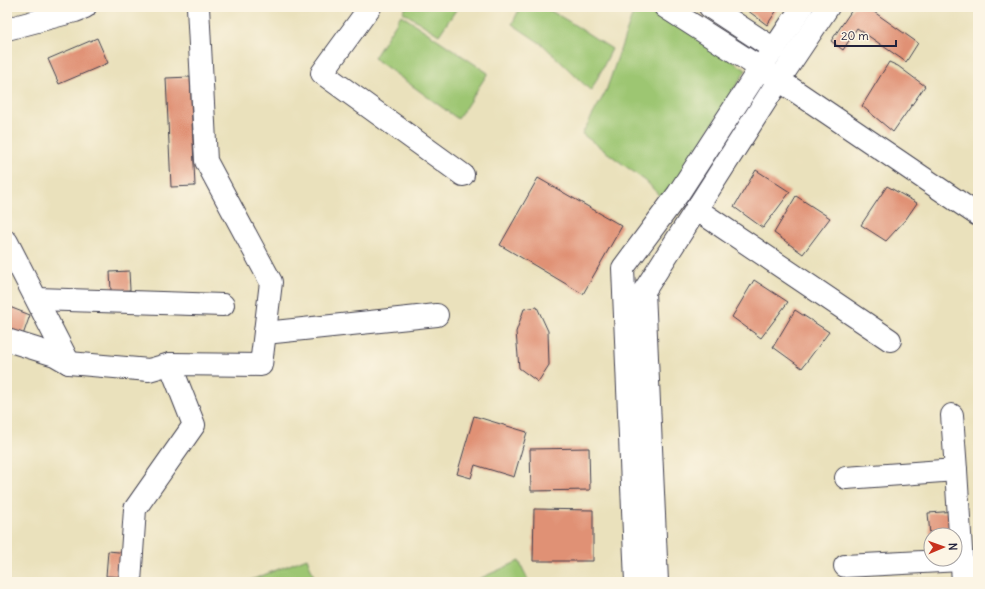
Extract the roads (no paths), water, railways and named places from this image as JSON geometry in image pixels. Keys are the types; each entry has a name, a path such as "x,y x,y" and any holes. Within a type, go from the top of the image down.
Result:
{"street":[{"path":"7,29 85,7"},
{"path":"7,340 55,355 69,363 149,370 170,364 261,365 271,282 206,161 198,7"},
{"path":"370,7 322,73 463,175"},
{"path":"665,7 779,80 978,215"},
{"path":"710,7 774,49"},
{"path":"636,582 623,268 678,194 760,68 802,7"},
{"path":"657,582 644,291 779,80 828,7"},
{"path":"696,209 890,340"},
{"path":"7,242 69,363"},
{"path":"37,299 223,304"},
{"path":"265,333 437,315"},
{"path":"130,582 135,509 194,425 170,364"},
{"path":"952,415 959,527"},
{"path":"846,478 956,470"},
{"path":"845,566 923,562"},
{"path":"962,567 963,582"}]}
